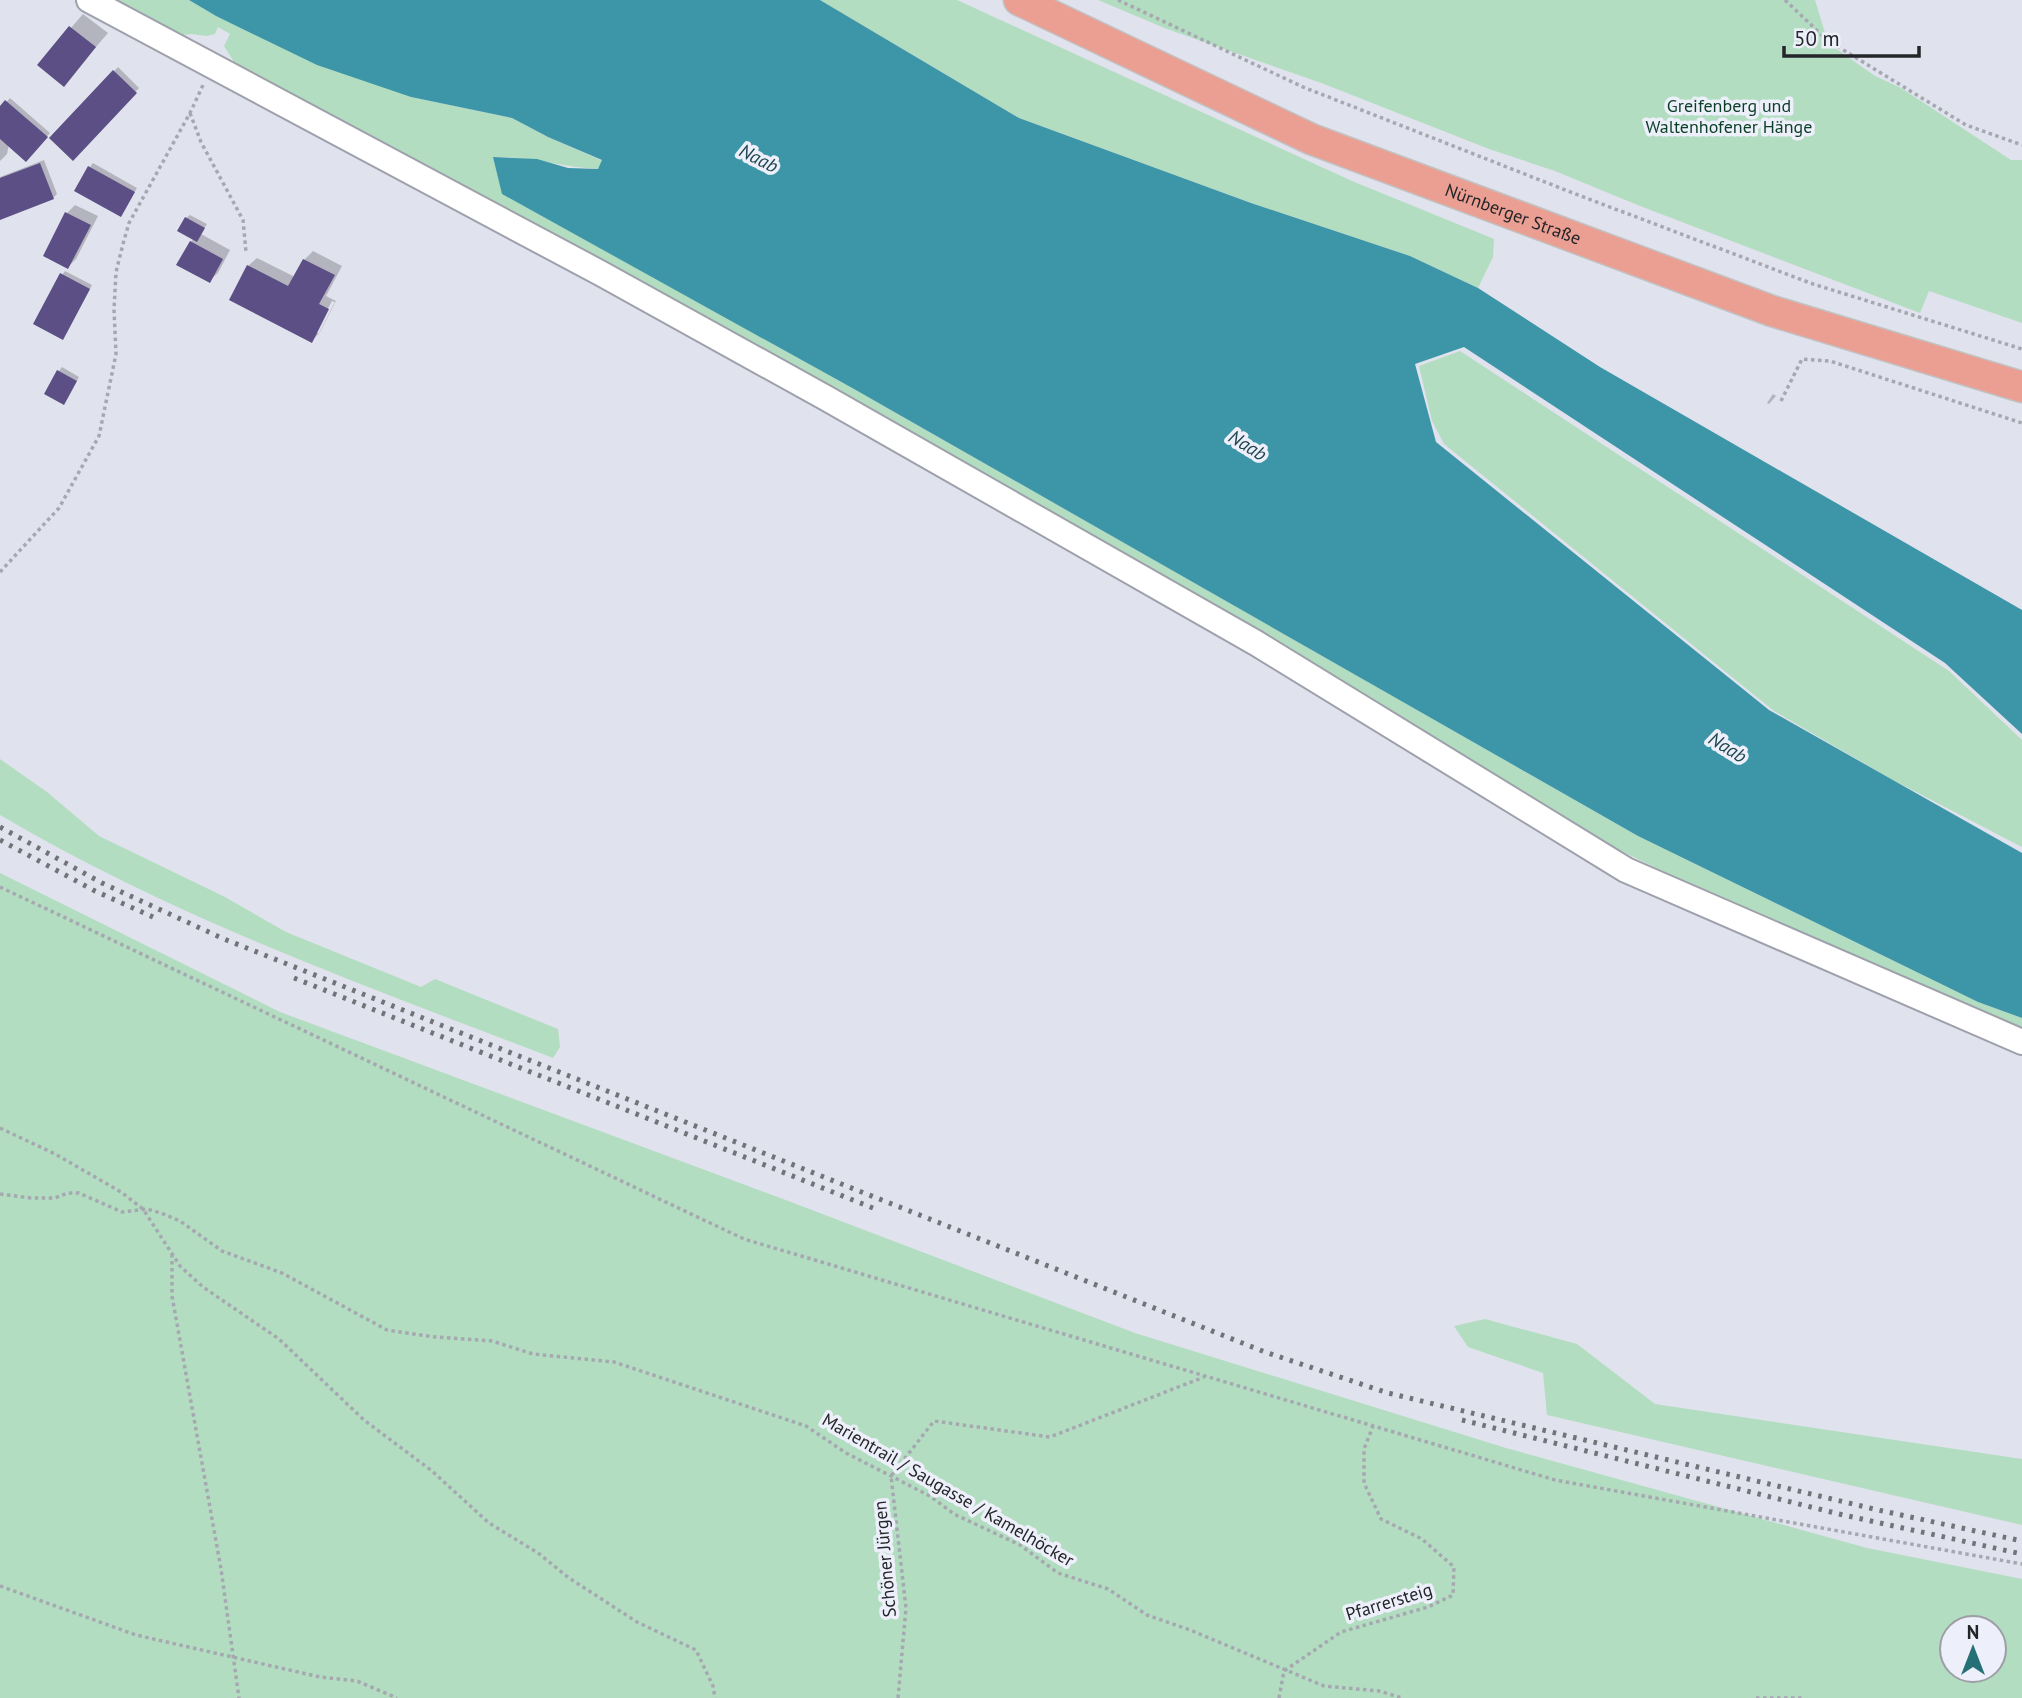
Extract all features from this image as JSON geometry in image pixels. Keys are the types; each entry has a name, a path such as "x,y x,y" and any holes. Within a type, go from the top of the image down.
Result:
{"main road":[{"name":"Nürnberger Straße","path":"1019,0 1311,139 1772,311 2022,387"}],"street":[{"path":"89,0 602,274 826,398 1256,643 1626,870 2022,1042"}],"path":[{"path":"1118,0 1303,87 1573,193 1813,284 2022,349"},
{"path":"1785,0 1827,40 1966,125 2022,145"},
{"path":"0,572 59,508 99,436 116,354 116,272 129,223 190,113 212,65"},
{"path":"190,113 201,142 243,220 246,252"},
{"path":"1781,401 1802,359 1830,361 2022,423"},
{"path":"0,887 744,1239 1555,1480 2022,1564"},
{"path":"0,1128 55,1154 121,1192 143,1209 180,1266 203,1287 279,1339 364,1420 432,1471 489,1523 538,1553 569,1578 637,1622 696,1650 713,1686 715,1698"},
{"name":"Marientrail / Saugasse / Kamelhöcker","path":"0,1194 31,1198 79,1193 122,1212 143,1209 162,1213 180,1221 222,1251 282,1273 387,1330 492,1341 533,1354 614,1362 806,1426 846,1453 930,1496 971,1524 1020,1545 1058,1573 1108,1589 1147,1615 1253,1655 1284,1671 1324,1686 1379,1691 1402,1698"},
{"path":"172,1253 172,1296 221,1569 239,1698"},
{"name":"Schöner Jürgen","path":"898,1698 906,1608 891,1476 934,1421 1050,1437 1205,1376"},
{"name":"Pfarrersteig","path":"1284,1671 1341,1632 1427,1606 1453,1595 1454,1567 1422,1539 1381,1519 1364,1483 1364,1449 1373,1426"},
{"path":"0,1586 136,1635 320,1677 357,1681 397,1698"},
{"path":"1279,1698 1284,1671"},
{"path":"1756,1698 1802,1698"}],"green space":[{"path":"103,0 189,0 216,16 411,97 512,118 603,161 598,169 493,157 503,194 854,389 1638,836 1978,1002 2022,1018 2022,1031 1774,926 1585,833 236,65 224,46 230,34 218,27 215,34 207,36 173,36"},
{"path":"820,0 957,0 1352,181 1494,239 1493,257 1478,288 1410,256 1251,203 1019,118"},
{"name":"Greifenberg und Waltenhofener Hänge","path":"1098,0 1815,0 1828,43 1875,76 1901,88 2011,160 2022,160 2022,323 1929,291 1920,313 1555,171 1489,149 1324,84 1167,29"},
{"path":"1460,351 1949,671 2022,740 2022,847 1891,779 1774,711 1444,444 1432,421 1419,366"},
{"path":"0,759 47,792 99,836 225,897 286,932 421,987 435,979 558,1029 560,1047 553,1058 342,977 202,918 66,852 0,815"},
{"path":"0,873 280,1012 1135,1333 1506,1448 1867,1548 2022,1579 2022,1698 0,1698"},
{"path":"1485,1319 1577,1344 1655,1404 2022,1459 2022,1525 1547,1415 1543,1373 1468,1347 1454,1326"}],"water":[{"name":"Naab","path":"189,0 820,0 1019,118 1251,203 1410,256 1478,288 1600,367 2022,610 2022,734 1945,663 1464,347 1415,364 1436,442 1769,710 2022,853 2022,1018 1978,1002 1638,836 854,389 502,194 493,157 537,159 568,168 598,169 602,160 512,118 411,97 317,65"}],"building":[{"path":"69,26 96,47 64,87 37,65"},
{"path":"113,70 137,93 73,161 49,138"},
{"path":"5,100 48,137 26,162 0,139 0,106"},
{"path":"40,163 54,199 0,220 0,178"},
{"path":"88,166 135,192 121,217 74,191"},
{"path":"65,212 91,225 68,269 43,256"},
{"path":"185,217 205,228 197,242 177,231"},
{"path":"190,241 223,259 210,283 176,265"},
{"path":"303,259 335,275 319,304 329,309 312,343 229,300 247,265 288,286"},
{"path":"60,273 90,289 63,340 33,324"},
{"path":"57,370 77,381 64,405 44,394"}],"railway":[{"path":"0,827 102,883 224,939 1265,1352 1388,1393 1878,1510 2022,1541"},
{"path":"0,840 95,891 153,917"},
{"path":"294,978 873,1208"},
{"path":"1462,1420 1839,1514 2022,1554"}]}
